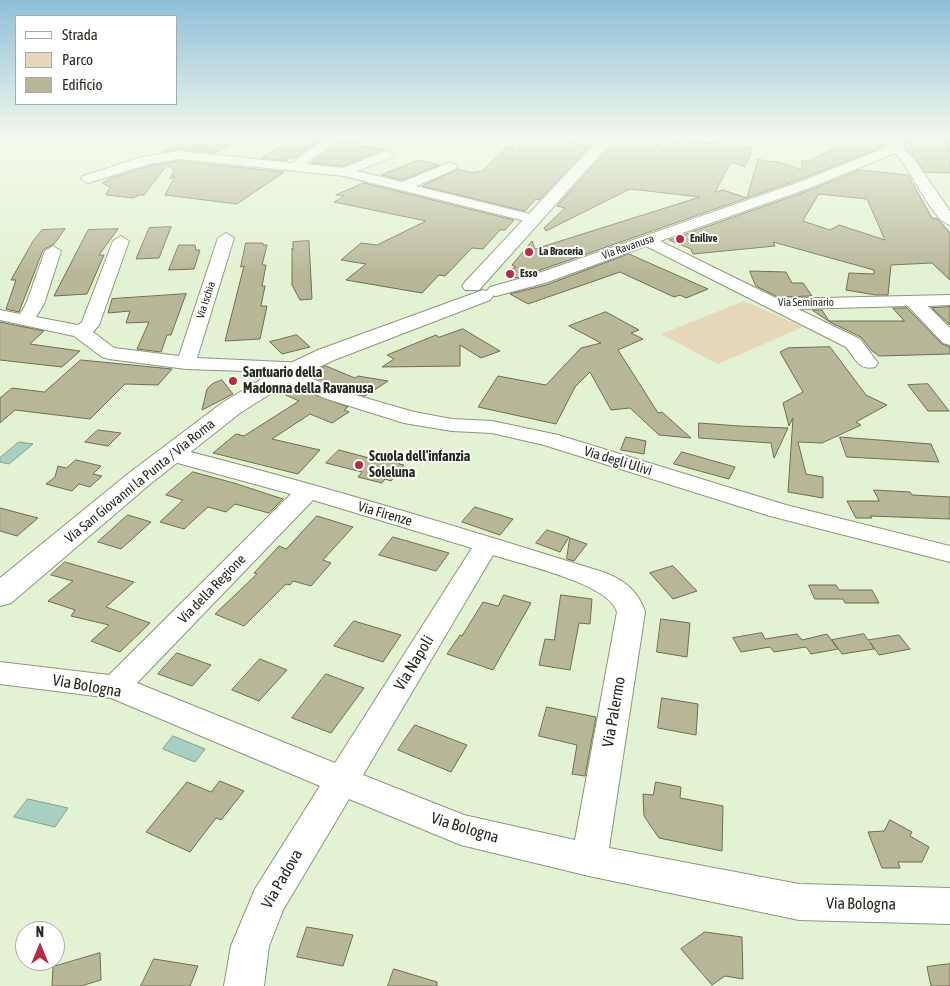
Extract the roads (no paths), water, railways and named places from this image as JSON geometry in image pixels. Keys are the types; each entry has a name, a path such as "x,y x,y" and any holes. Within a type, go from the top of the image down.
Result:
{"main road":[{"path":"292,371 418,319 484,289 497,260 565,184"},
{"name":"Via San Giovanni la Punta / Via Roma","path":"0,595 171,454 231,408 292,371"}],"street":[{"path":"390,184 533,219"},
{"path":"402,187 409,184"},
{"name":"Via Ravanusa","path":"484,289 539,279 805,184"},
{"path":"925,184 949,218"},
{"name":"Via Ischia","path":"186,362 226,238"},
{"name":"Via Seminario","path":"646,240 775,304 950,300"},
{"path":"81,332 90,325 121,241"},
{"path":"25,319 35,304 53,251"},
{"path":"913,300 950,339"},
{"path":"775,304 853,343 868,363"},
{"path":"0,315 61,326 81,332 108,353 292,371"},
{"name":"Via degli Ulivi","path":"292,371 331,394 412,418 452,425 492,427 550,440 779,511 950,554"},
{"name":"Via Firenze","path":"171,454 308,491 597,579"},
{"name":"Via della Regione","path":"115,687 308,491"},
{"name":"Via Napoli","path":"342,781 487,544"},
{"name":"Via Palermo","path":"589,860 631,612 624,596 613,587 597,579"},
{"name":"Via Bologna","path":"0,673 115,687 461,830 589,860 799,902 950,906"},
{"name":"Via Padova","path":"244,986 250,946 268,900 342,781"}],"water":[{"path":"19,442 33,444 9,464 0,462 0,458"},
{"path":"173,736 205,749 195,762 163,749"},
{"path":"28,799 68,808 55,827 14,817"}],"place":[{"name":"Enilive","path":"680,239"},
{"name":"La Braceria","path":"529,252"},
{"name":"Esso","path":"510,274"},
{"name":"Santuario della Madonna della Ravanusa","path":"233,381"},
{"name":"Scuola dell'infanzia Soleluna","path":"359,465"}]}
